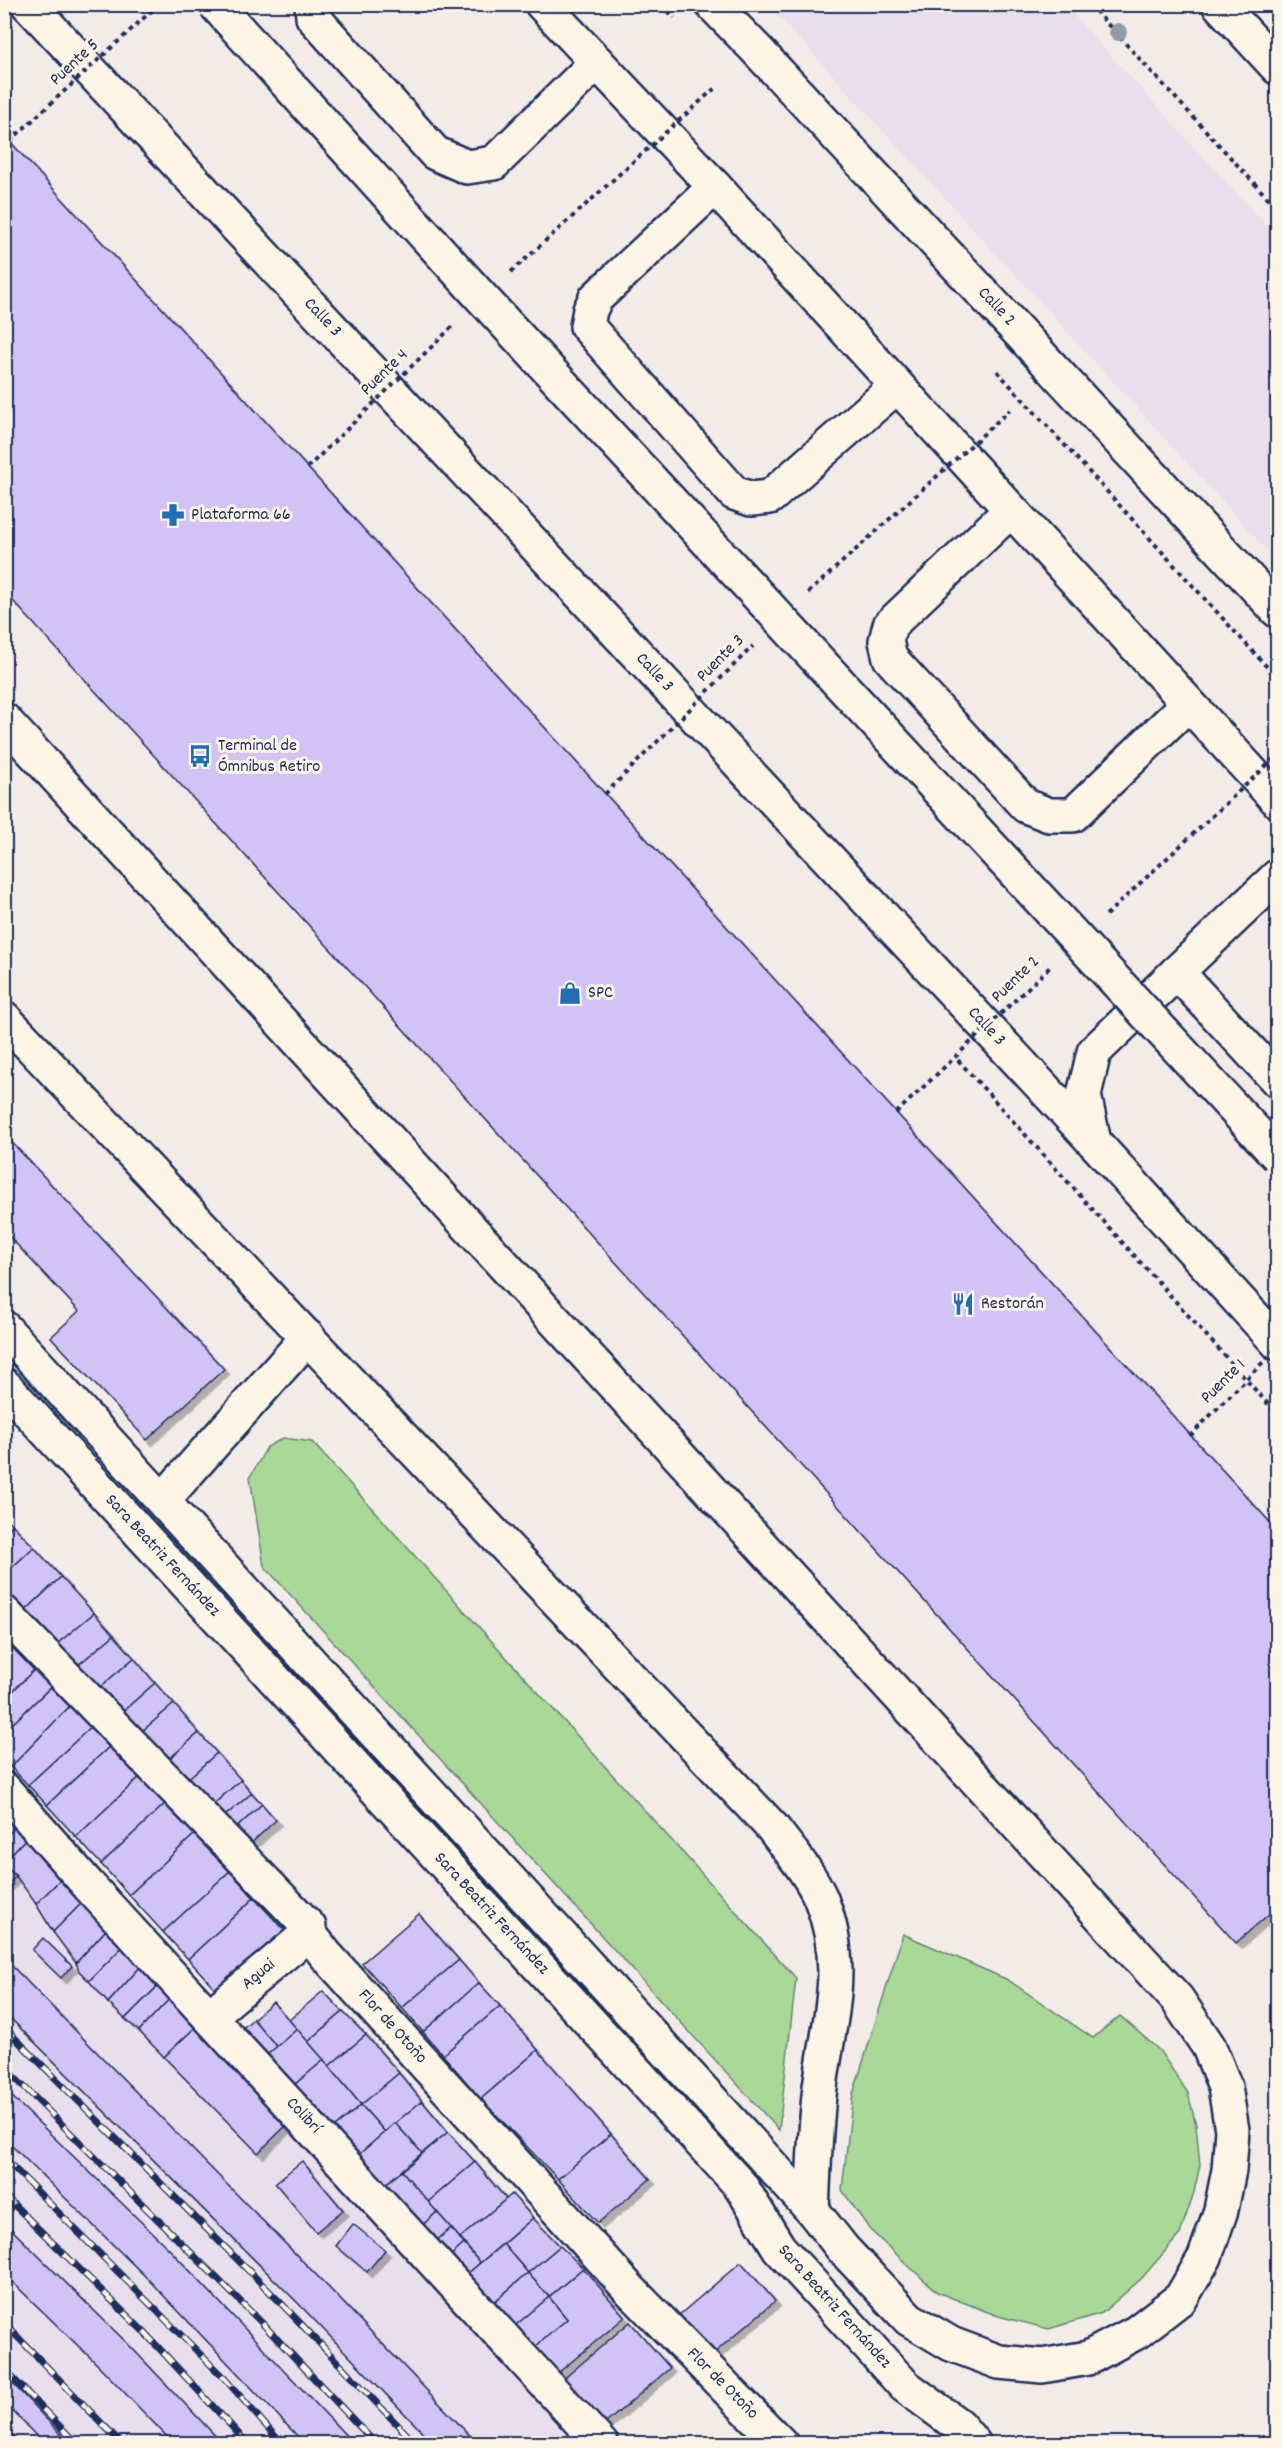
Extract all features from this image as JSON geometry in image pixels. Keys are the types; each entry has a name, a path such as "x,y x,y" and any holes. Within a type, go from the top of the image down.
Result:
{"street":[{"name":"Calle 3","path":"28,4 1094,1142 1278,1345"},
{"path":"215,4 482,298 1278,1156"},
{"path":"312,4 314,17 435,153 467,167 494,163 597,62"},
{"path":"542,4 715,187 1278,801"},
{"name":"Calle 2","path":"712,4 1278,611"},
{"path":"1219,4 1278,68"},
{"path":"715,187 596,298 590,310 587,326 734,493 751,499 770,497 897,386"},
{"path":"1011,510 890,625 885,641 890,658 1026,806 1049,815 1073,814 1188,704"},
{"path":"4,720 1169,1989 1193,2020 1209,2048 1225,2087 1232,2130 1229,2170 1221,2210 1205,2257 1181,2298 1137,2332 1088,2358 1041,2366 999,2362 951,2343 909,2319 843,2249 812,2210 4,1328"},
{"path":"1094,1142 1084,1095 1094,1053 1278,876"},
{"path":"1177,972 1278,1081"},
{"path":"4,1017 772,1827 807,1874 820,1897 829,1925 835,1956 836,1989 820,2089 812,2210"},
{"path":"163,1500 308,1337"},
{"name":"Sara Beatriz Fernández","path":"4,1385 741,2186 778,2248 905,2386 958,2425 974,2444"},
{"name":"Flor de Otoño","path":"4,1612 309,1927 309,1933 632,2292 781,2444"},
{"name":"Colibrí","path":"4,1789 89,1886 601,2444"},
{"name":"Aguai","path":"210,2016 309,1933"}],"path":[{"name":"Puente 5","path":"10,141 159,4"},
{"path":"1089,4 1278,209"},
{"name":"Puente 4","path":"307,468 482,298 715,88"},
{"name":"Puente 3","path":"605,794 781,619 1010,410"},
{"name":"Puente 2","path":"896,1113 1278,755"},
{"name":"Puente 1","path":"1190,1436 1278,1345"}],"shaded area":[{"path":"768,5 1065,5 1277,238 1277,561"},
{"path":"4,1827 589,2443 5,2443"}],"green space":[{"path":"283,1438 312,1442 796,1978 779,2130 264,1566 250,1477 267,1447"},
{"path":"903,1934 1008,1980 1093,2038 1120,2016 1159,2050 1188,2093 1196,2125 1200,2165 1180,2234 1141,2279 1102,2313 1049,2329 998,2316 937,2292 870,2230 842,2190 853,2094"}],"building":[{"path":"4,135 1278,1531 1278,1906 1236,1943 4,591"},
{"path":"4,1134 224,1369 147,1440 51,1337 79,1311 4,1231"},
{"path":"4,1517 13,1525 4,1533"},
{"path":"13,1525 34,1547 4,1575 4,1533"},
{"path":"34,1547 61,1577 20,1616 4,1600 4,1575"},
{"path":"61,1577 94,1613 51,1649 20,1616"},
{"path":"94,1613 114,1635 71,1671 51,1649"},
{"path":"114,1635 134,1658 91,1695 71,1671"},
{"path":"4,1636 16,1645 4,1657"},
{"path":"16,1645 38,1666 4,1700 4,1657"},
{"path":"134,1658 155,1683 114,1719 91,1695"},
{"path":"38,1666 56,1682 4,1732 4,1700"},
{"path":"56,1682 72,1704 11,1767 4,1761 4,1732"},
{"path":"155,1683 174,1704 133,1739 114,1719"},
{"path":"72,1704 92,1726 28,1785 11,1767"},
{"path":"174,1704 199,1733 161,1766 133,1739"},
{"path":"92,1726 110,1746 47,1805 28,1785"},
{"path":"199,1733 217,1753 181,1785 161,1766"},
{"path":"110,1746 141,1776 76,1837 47,1805"},
{"path":"217,1753 241,1780 207,1810 181,1785"},
{"path":"141,1776 166,1803 101,1864 76,1837"},
{"path":"241,1780 252,1793 218,1822 207,1810"},
{"path":"252,1793 262,1804 229,1835 218,1822"},
{"path":"4,1802 22,1821 4,1838"},
{"path":"166,1803 195,1834 129,1895 101,1864"},
{"path":"262,1804 276,1820 244,1850 229,1835"},
{"path":"22,1821 33,1831 4,1862 4,1838"},
{"path":"33,1831 71,1869 36,1904 16,1876 4,1866 4,1862"},
{"path":"195,1834 230,1871 163,1932 129,1895"},
{"path":"4,1866 16,1876 4,1888"},
{"path":"71,1869 93,1892 53,1932 36,1904"},
{"path":"230,1871 254,1898 188,1959 163,1932"},
{"path":"93,1892 117,1918 76,1963 53,1932"},
{"path":"254,1898 288,1934 221,1995 188,1959"},
{"path":"419,1914 459,1960 402,2008 362,1963"},
{"path":"117,1918 133,1936 89,1981 79,1971 76,1963"},
{"path":"133,1936 151,1955 108,2003 89,1981"},
{"path":"43,1938 72,1966 61,1978 32,1950"},
{"path":"151,1955 169,1975 125,2019 108,2003"},
{"path":"4,1958 332,2291 478,2444 434,2444 296,2301 4,2012"},
{"path":"459,1960 479,1983 423,2032 402,2008"},
{"path":"169,1975 179,1989 139,2031 125,2019"},
{"path":"479,1983 500,2006 443,2055 423,2032"},
{"path":"179,1989 204,2019 164,2057 139,2031"},
{"path":"323,1991 343,2012 308,2042 289,2020"},
{"path":"273,2002 297,2029 277,2047 253,2019"},
{"path":"500,2006 538,2050 481,2099 443,2055"},
{"path":"343,2012 366,2035 329,2066 308,2042"},
{"path":"204,2019 298,2114 258,2153 164,2057"},
{"path":"253,2019 277,2047 260,2062 236,2034"},
{"path":"297,2029 324,2060 294,2085 268,2054"},
{"path":"366,2035 399,2073 361,2105 329,2066"},
{"path":"538,2050 611,2134 558,2179 481,2099"},
{"path":"324,2060 361,2105 333,2129 294,2085"},
{"path":"399,2073 422,2101 385,2132 361,2105"},
{"path":"4,2089 171,2251 354,2444 305,2444 144,2275 4,2138"},
{"path":"422,2101 448,2132 422,2153 395,2123"},
{"path":"361,2105 385,2132 356,2157 333,2129"},
{"path":"395,2123 422,2153 382,2187 356,2157"},
{"path":"448,2132 475,2162 428,2202 402,2171"},
{"path":"611,2134 650,2179 598,2223 558,2179"},
{"path":"302,2161 343,2210 316,2232 275,2183"},
{"path":"475,2162 506,2199 460,2238 428,2202"},
{"path":"402,2171 437,2212 418,2229 382,2187"},
{"path":"512,2194 533,2218 480,2263 460,2238"},
{"path":"437,2212 451,2228 432,2245 418,2229"},
{"path":"533,2218 560,2246 528,2273 503,2244"},
{"path":"4,2222 127,2343 223,2444 174,2444 100,2367 4,2274"},
{"path":"353,2224 385,2250 367,2272 336,2246"},
{"path":"451,2228 464,2244 445,2261 432,2245"},
{"path":"464,2244 480,2263 461,2279 445,2261"},
{"path":"503,2244 528,2273 486,2309 461,2279"},
{"path":"560,2246 583,2268 549,2297 528,2273"},
{"path":"741,2262 775,2301 713,2354 678,2316"},
{"path":"583,2268 625,2317 558,2373 535,2347 567,2319 549,2297"},
{"path":"528,2273 549,2297 507,2333 486,2309"},
{"path":"549,2297 567,2319 535,2347 516,2325"},
{"path":"630,2322 670,2368 600,2428 560,2382"},
{"path":"4,2375 70,2444 44,2444 4,2402"},
{"path":"4,2427 21,2444 4,2444"}],"railway":[{"path":"4,2027 279,2301 416,2444"},
{"path":"4,2067 261,2322 376,2444"},
{"path":"4,2158 225,2379 282,2444"},
{"path":"4,2195 144,2332 248,2444"},
{"path":"4,2323 122,2444"},
{"path":"4,2369 77,2444"}],"place":[{"name":"Plataforma 66","path":"173,515"},
{"name":"Terminal de Ómnibus Retiro","path":"200,756"},
{"name":"SPC","path":"570,993"},
{"name":"Restorán","path":"963,1304"}]}
